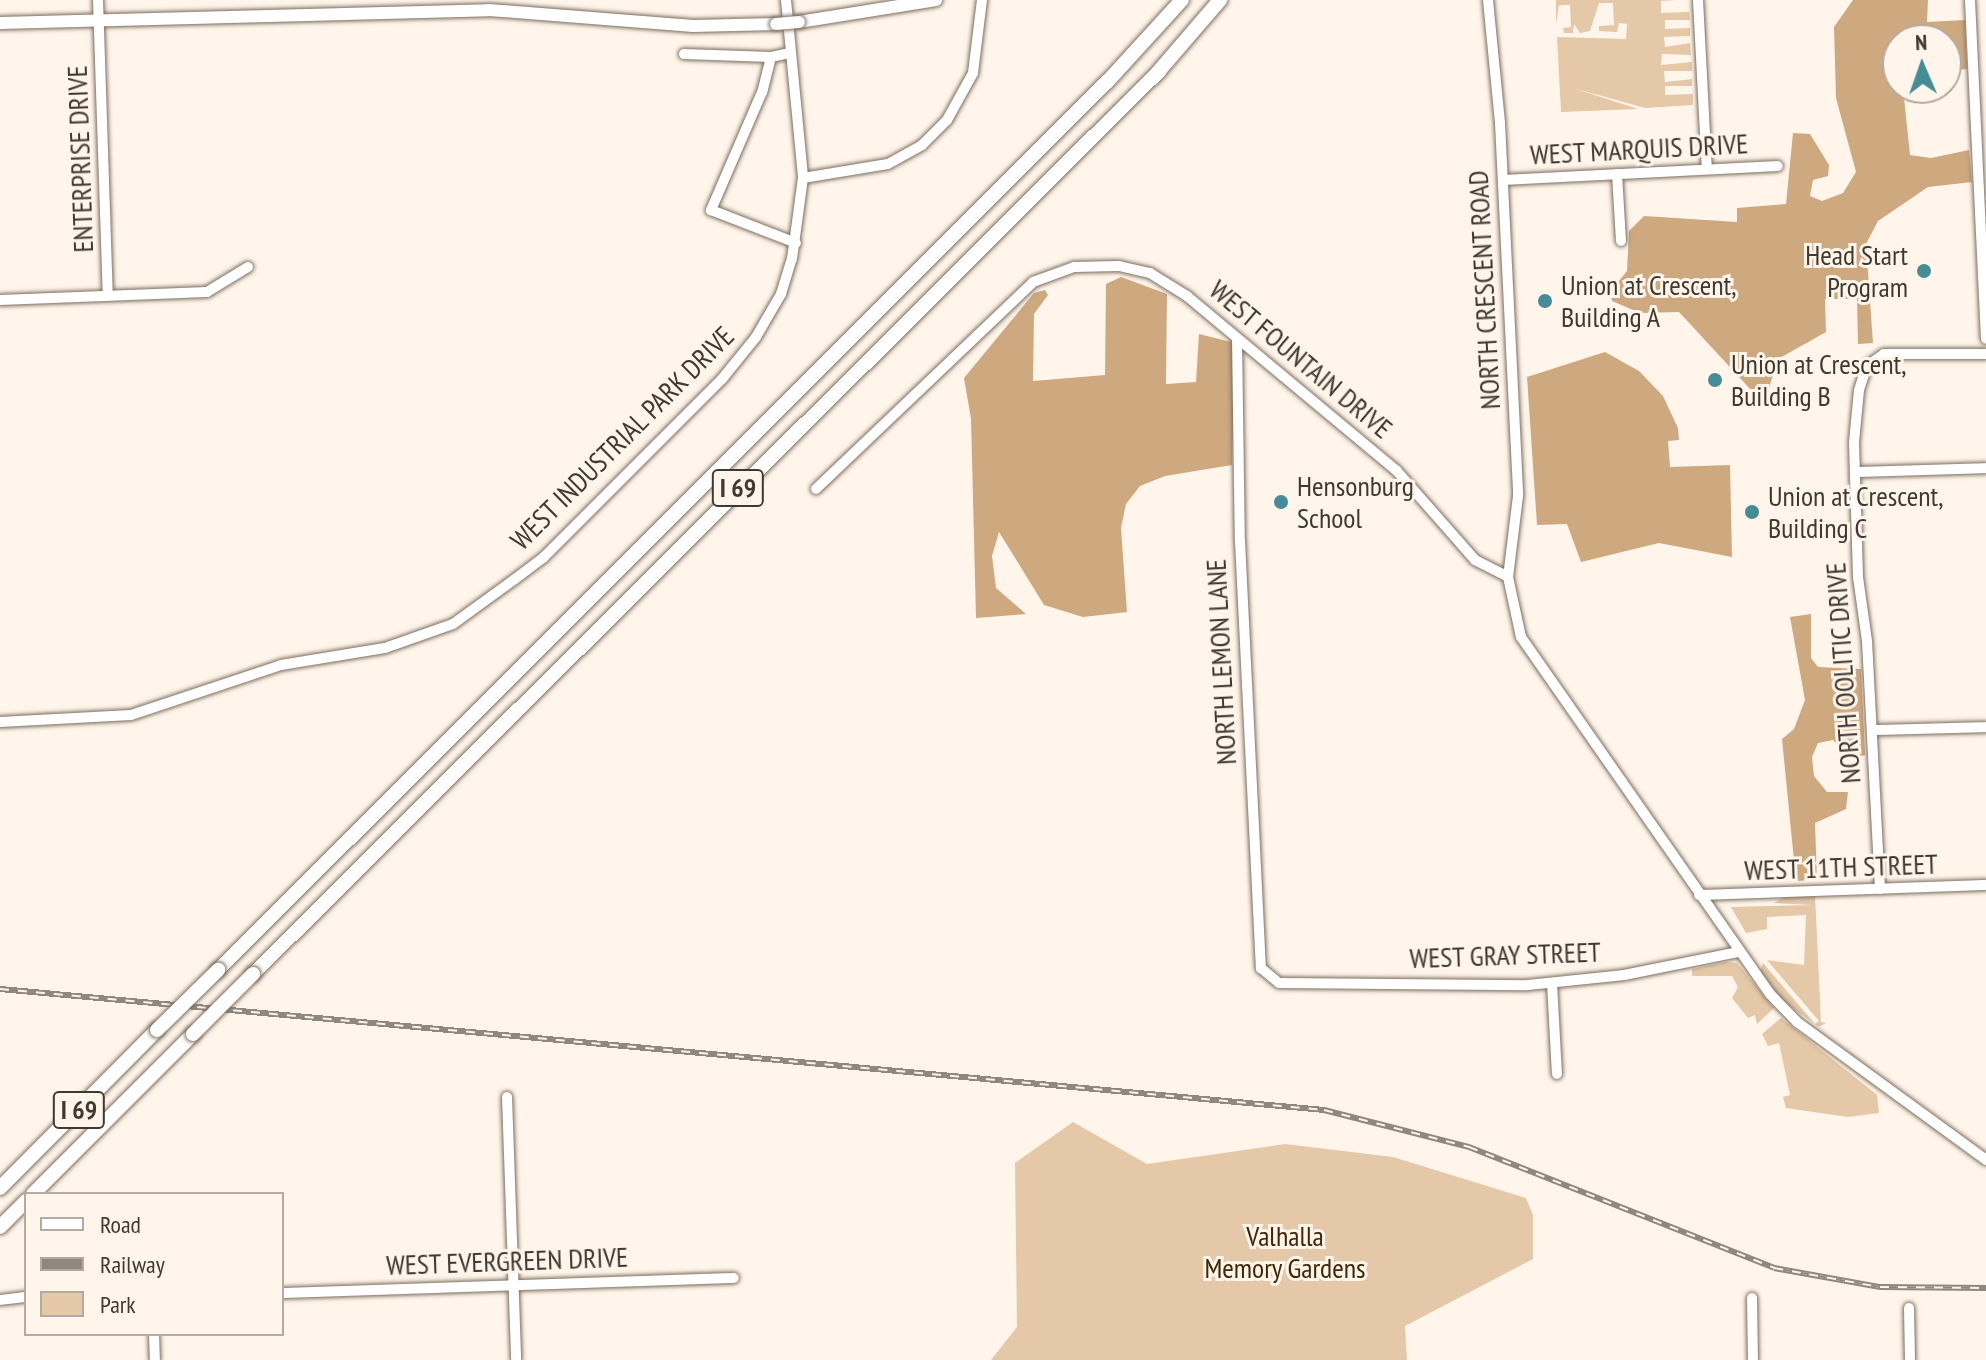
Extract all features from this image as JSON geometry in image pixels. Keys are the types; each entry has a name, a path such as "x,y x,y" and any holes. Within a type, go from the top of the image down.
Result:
{"highway":[{"name":"I 69","path":"0,1188 1107,82 1182,0"},
{"name":"I 69","path":"35,1192 1159,71 1220,0"},
{"path":"0,1227 24,1203"}],"main road":[{"path":"0,23 502,10 678,25 776,24 936,0"}],"street":[{"name":"ENTERPRISE DRIVE","path":"98,0 108,296"},
{"name":"WEST INDUSTRIAL PARK DRIVE","path":"0,722 131,715 253,673 385,648 453,624 544,557 732,367 781,294 796,243 803,178 786,0"},
{"path":"803,178 870,170 906,155 935,133 970,83 982,0"},
{"name":"NORTH CRESCENT ROAD","path":"1488,0 1503,180 1518,506 1508,577"},
{"path":"1698,0 1707,169"},
{"path":"1970,0 1986,339"},
{"path":"684,54 771,57 790,53"},
{"path":"771,57 762,92 711,210 796,243"},
{"name":"WEST MARQUIS DRIVE","path":"1503,180 1778,166"},
{"path":"1617,174 1621,241"},
{"name":"WEST FOUNTAIN DRIVE","path":"816,489 1021,291 1058,272 1100,265 1150,273 1237,338 1396,470 1467,553 1508,577"},
{"path":"0,300 207,292 248,267"},
{"name":"NORTH LEMON LANE","path":"1237,338 1252,832 1261,968 1271,981"},
{"name":"NORTH OOLITIC DRIVE","path":"1880,889 1855,472 1859,390 1871,361 1891,354 1986,354"},
{"path":"1855,472 1986,468"},
{"path":"1508,577 1514,617 1531,657 1738,952 1797,1022 1986,1160"},
{"path":"1872,730 1986,727"},
{"name":"WEST 11TH STREET","path":"1699,895 1986,885"},
{"name":"WEST GRAY STREET","path":"1271,981 1552,983 1738,952"},
{"path":"1552,983 1557,1074"},
{"path":"507,1097 516,1360"},
{"name":"WEST EVERGREEN DRIVE","path":"284,1293 734,1278"},
{"path":"0,1300 24,1297"},
{"path":"1752,1298 1753,1360"},
{"path":"1909,1308 1910,1360"},
{"path":"154,1336 155,1360"}],"green space":[{"path":"1556,0 1676,0 1661,1 1661,13 1689,12 1690,20 1665,20 1665,29 1690,28 1690,36 1664,37 1665,47 1690,43 1691,55 1662,54 1661,65 1692,62 1692,71 1664,71 1665,82 1692,79 1692,86 1665,86 1665,95 1693,94 1693,105 1645,108 1573,88 1638,109 1561,112 1557,37 1626,39 1627,24 1619,23 1617,32 1599,31 1599,26 1614,25 1613,3 1599,3 1590,31 1580,33 1574,24 1573,33 1564,33 1563,28 1571,27 1570,5 1559,5 1556,24"},
{"path":"1815,895 1821,1022 1826,1023 1819,1027 1783,1001 1760,971 1763,963 1815,1024 1819,1021 1767,960 1804,965 1806,915 1767,917 1767,929 1746,933 1731,907 1813,905 1774,903 1784,897"},
{"path":"1726,962 1737,963 1774,1008 1757,1024 1755,1015 1748,1018 1732,998 1738,987 1732,976 1692,976 1692,969"},
{"path":"1781,1018 1877,1095 1879,1113 1848,1117 1786,1108 1783,1097 1790,1095 1779,1043 1768,1046 1762,1034"},
{"name":"Valhalla Memory Gardens","path":"1073,1122 1147,1164 1285,1144 1393,1157 1526,1198 1533,1215 1533,1259 1405,1326 1407,1360 991,1360 1017,1327 1015,1163"}],"shaded area":[{"path":"1853,0 1928,0 1927,22 1965,20 1967,69 1962,69 1962,24 1882,24 1882,104 1905,104 1910,155 1931,158 1969,150 1972,182 1928,187 1878,221 1866,244 1873,343 1858,344 1857,299 1825,299 1826,332 1778,359 1764,404 1679,312 1640,313 1612,301 1610,292 1627,271 1629,231 1644,216 1737,222 1737,208 1786,204 1793,133 1810,134 1829,165 1828,176 1813,180 1810,196 1822,201 1843,193 1856,172 1836,98 1834,27"},
{"path":"1121,277 1167,294 1166,384 1196,382 1199,334 1235,343 1232,465 1165,476 1140,486 1126,504 1121,528 1127,612 1083,617 1044,605 999,532 992,556 996,588 1026,614 976,618 971,419 964,378 1034,293 1045,290 1048,295 1034,314 1033,381 1105,375 1106,284"},
{"path":"1605,352 1639,371 1663,396 1678,428 1679,440 1668,441 1670,467 1730,465 1732,557 1659,543 1581,562 1567,524 1537,525 1527,377"},
{"path":"1811,614 1811,658 1818,667 1861,669 1865,755 1850,759 1833,740 1818,743 1812,757 1814,776 1827,792 1848,792 1846,809 1815,823 1817,880 1796,881 1782,739 1794,729 1805,700 1790,617"}],"railway":[{"path":"0,989 1324,1110 1469,1147 1774,1268 1880,1287 1986,1288"}],"place":[{"name":"Head Start Program","path":"1924,271"},
{"name":"Union at Crescent, Building A","path":"1545,301"},
{"name":"Union at Crescent, Building B","path":"1715,380"},
{"name":"Hensonburg School","path":"1281,502"},
{"name":"Union at Crescent, Building C","path":"1752,512"}]}
